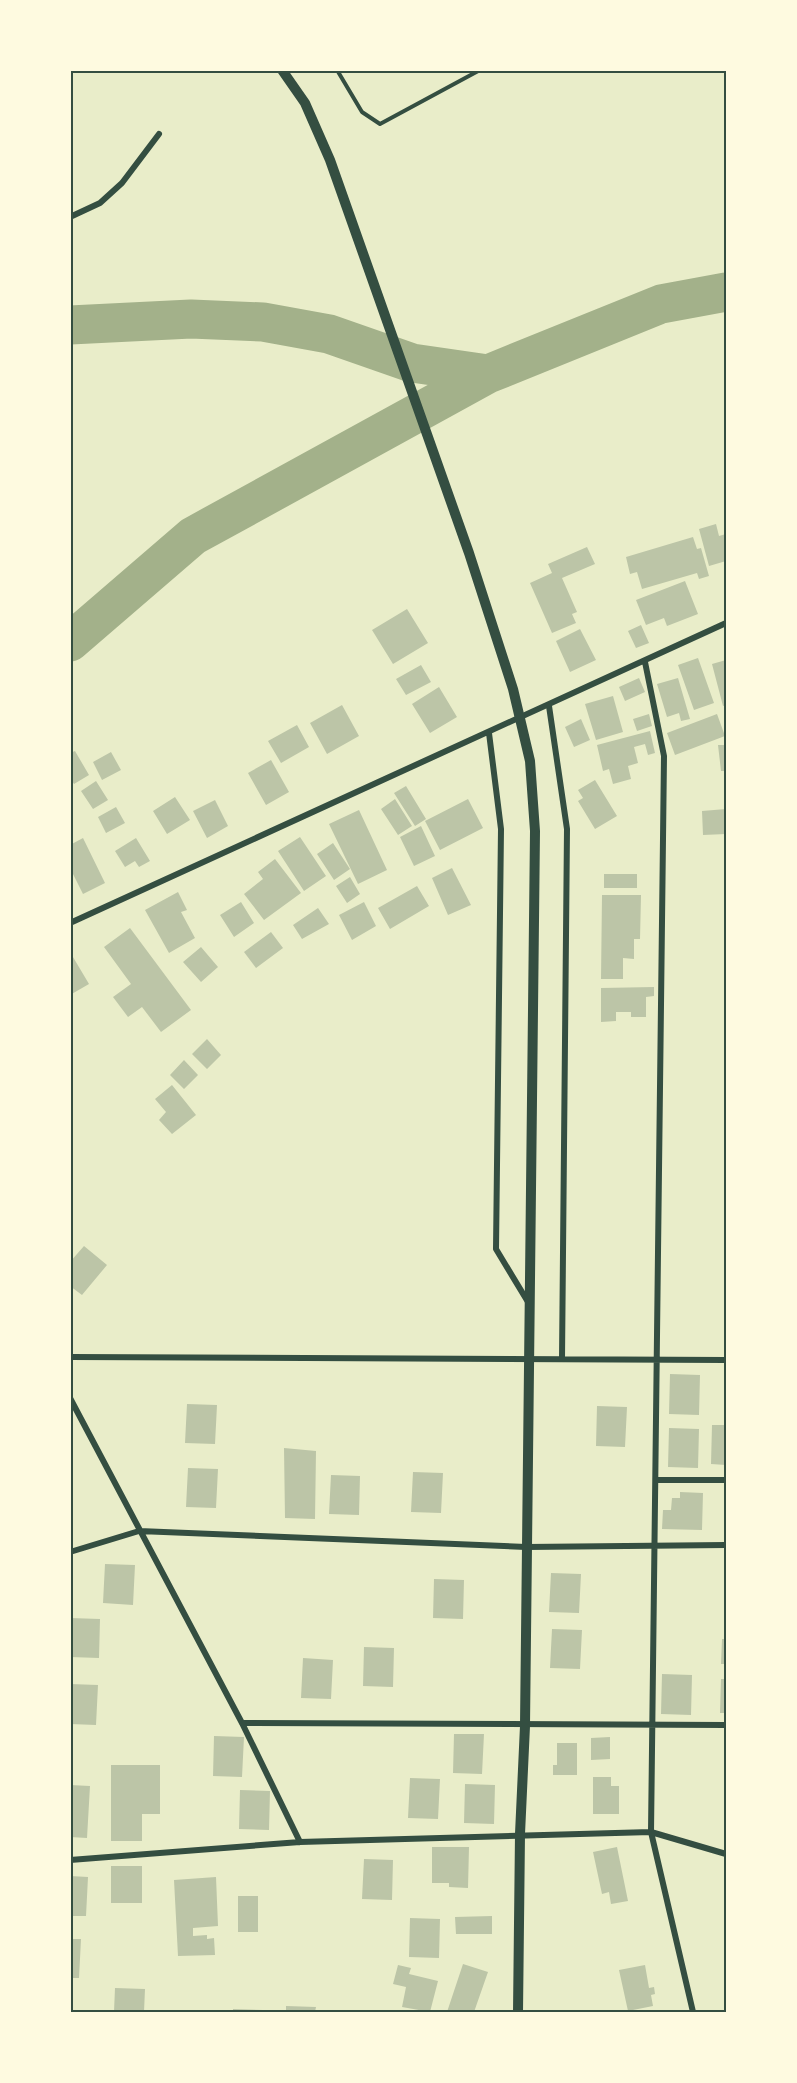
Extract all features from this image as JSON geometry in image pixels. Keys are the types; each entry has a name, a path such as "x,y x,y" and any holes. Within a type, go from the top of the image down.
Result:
{"street":[{"path":"282,70 305,103 330,160 486,604 523,726 530,761 535,831 531,968 525,1726 520,1834 518,2013"},
{"path":"70,217 100,203 122,183 159,134"},
{"path":"70,923 549,706 726,623"},
{"path":"645,662 664,756 651,1832 693,2013"},
{"path":"549,706 567,829 562,1359"},
{"path":"489,733 501,829 496,1249 529,1302"},
{"path":"70,1357 726,1360"},
{"path":"70,1398 242,1723 300,1842"},
{"path":"656,1480 726,1480"},
{"path":"70,1552 139,1531 526,1547 726,1545"},
{"path":"242,1723 525,1726 726,1725"},
{"path":"70,1860 300,1842 651,1832 726,1854"}],"path":[{"path":"337,70 362,112 380,124 480,70"}],"building":[{"path":"716,524 719,536 726,534 726,561 709,566 699,529"},
{"path":"693,537 697,549 701,548 709,576 699,579 697,573 642,589 637,572 630,574 626,557"},
{"path":"587,547 595,564 562,578 577,612 572,614 576,623 552,633 530,583 552,573 548,564"},
{"path":"685,581 698,614 667,626 664,618 646,625 636,600"},
{"path":"407,609 428,643 393,664 372,630"},
{"path":"641,625 649,643 636,648 628,631"},
{"path":"580,629 596,660 570,672 556,641"},
{"path":"698,658 714,703 694,710 678,665"},
{"path":"726,660 726,705 723,706 712,664"},
{"path":"421,665 431,682 406,695 396,679"},
{"path":"639,678 645,692 625,701 619,687"},
{"path":"678,678 690,719 681,721 679,713 667,717 657,684"},
{"path":"439,687 457,717 430,733 412,704"},
{"path":"613,696 623,732 596,740 585,704"},
{"path":"342,705 359,736 327,754 310,723"},
{"path":"649,714 652,726 637,731 633,719"},
{"path":"717,714 725,736 675,755 667,733"},
{"path":"581,719 590,740 574,747 565,727"},
{"path":"297,725 309,747 281,763 268,741"},
{"path":"650,731 655,753 648,755 645,744 634,747 638,763 628,766 631,779 613,784 609,769 603,771 597,745"},
{"path":"718,745 726,745 726,771 721,771"},
{"path":"75,751 89,775 74,784 70,778 70,753"},
{"path":"111,752 121,770 102,780 93,762"},
{"path":"271,760 289,792 266,805 248,773"},
{"path":"595,780 617,816 595,829 578,801 583,798 578,790"},
{"path":"96,781 108,800 93,809 81,791"},
{"path":"406,786 426,819 415,826 394,793"},
{"path":"175,797 190,820 167,834 153,811"},
{"path":"395,799 412,826 398,835 381,809"},
{"path":"468,799 483,828 440,850 425,821"},
{"path":"215,800 228,826 207,838 193,811"},
{"path":"116,807 125,823 106,833 98,817"},
{"path":"726,809 726,834 703,835 702,811"},
{"path":"359,810 387,870 358,884 329,824"},
{"path":"421,826 435,856 414,866 400,837"},
{"path":"300,837 326,876 304,891 278,851"},
{"path":"83,838 105,883 83,894 70,868 70,845"},
{"path":"136,838 150,861 139,867 135,861 125,867 115,851"},
{"path":"333,843 350,869 334,880 317,854"},
{"path":"275,859 301,893 264,920 244,894 263,879 258,872"},
{"path":"452,868 471,905 448,915 432,878"},
{"path":"604,874 637,874 637,888 604,888"},
{"path":"350,877 360,894 347,903 336,886"},
{"path":"417,886 429,906 390,929 378,908"},
{"path":"178,892 187,910 181,912 195,938 169,953 145,910"},
{"path":"602,895 641,895 640,939 634,939 634,959 623,958 623,979 601,979"},
{"path":"241,902 254,923 234,937 220,915"},
{"path":"364,902 376,926 352,940 339,915"},
{"path":"318,908 329,924 302,939 293,925"},
{"path":"130,928 191,1010 161,1032 142,1007 128,1017 113,997 131,984 104,947"},
{"path":"271,932 283,948 256,968 244,952"},
{"path":"201,947 218,967 201,982 183,962"},
{"path":"70,952 89,984 70,995"},
{"path":"654,987 654,996 646,997 646,1017 631,1017 631,1012 616,1012 616,1021 601,1022 601,988"},
{"path":"207,1039 221,1055 207,1069 192,1054"},
{"path":"184,1060 198,1075 184,1089 170,1075"},
{"path":"172,1085 196,1115 172,1134 159,1120 166,1112 155,1099"},
{"path":"84,1246 107,1265 82,1295 70,1286 70,1262"},
{"path":"670,1374 700,1375 699,1415 669,1414"},
{"path":"187,1404 217,1405 215,1444 185,1443"},
{"path":"597,1406 627,1407 625,1447 596,1446"},
{"path":"712,1425 726,1425 726,1465 711,1464"},
{"path":"669,1428 699,1429 698,1468 668,1467"},
{"path":"284,1448 316,1451 315,1519 285,1518"},
{"path":"188,1468 218,1469 216,1508 186,1507"},
{"path":"413,1472 443,1473 441,1513 411,1512"},
{"path":"331,1475 360,1476 359,1515 329,1514"},
{"path":"680,1492 703,1493 702,1530 662,1529 663,1510 671,1510 672,1498 680,1498"},
{"path":"105,1564 135,1565 133,1605 103,1603"},
{"path":"551,1573 581,1574 579,1613 549,1612"},
{"path":"434,1579 464,1580 463,1619 433,1618"},
{"path":"70,1618 100,1619 99,1658 70,1657"},
{"path":"552,1629 582,1630 580,1669 550,1668"},
{"path":"722,1639 726,1639 726,1664 721,1664"},
{"path":"364,1647 394,1648 393,1687 363,1686"},
{"path":"303,1658 333,1660 331,1699 301,1698"},
{"path":"662,1674 692,1675 691,1715 661,1714"},
{"path":"721,1679 726,1679 726,1713 720,1713"},
{"path":"70,1684 98,1685 96,1725 70,1724"},
{"path":"454,1734 484,1734 482,1774 453,1773"},
{"path":"214,1736 244,1737 242,1777 213,1776"},
{"path":"610,1737 610,1759 591,1760 591,1738"},
{"path":"557,1743 577,1743 577,1775 553,1775 553,1765 557,1765"},
{"path":"111,1765 160,1765 160,1814 142,1814 142,1841 111,1841"},
{"path":"593,1777 611,1777 611,1786 619,1786 619,1814 593,1814"},
{"path":"410,1778 440,1779 438,1819 408,1818"},
{"path":"465,1784 495,1785 494,1824 464,1823"},
{"path":"70,1785 90,1786 87,1838 70,1837"},
{"path":"240,1790 270,1791 269,1830 239,1829"},
{"path":"432,1847 469,1847 468,1888 449,1887 449,1883 432,1883"},
{"path":"617,1847 628,1901 611,1904 609,1892 602,1894 593,1852"},
{"path":"364,1859 393,1860 392,1900 362,1899"},
{"path":"111,1866 142,1866 142,1903 111,1903"},
{"path":"70,1876 88,1877 86,1916 70,1916"},
{"path":"216,1877 218,1926 193,1928 193,1936 207,1935 207,1939 214,1938 215,1955 178,1956 174,1880"},
{"path":"238,1896 258,1896 258,1932 238,1932"},
{"path":"492,1916 492,1934 456,1934 455,1917"},
{"path":"410,1918 440,1919 439,1958 409,1957"},
{"path":"70,1939 81,1939 79,1978 70,1978"},
{"path":"463,1964 488,1972 474,2012 447,2012"},
{"path":"398,1965 411,1968 409,1974 438,1981 430,2012 402,2007 406,1987 393,1984"},
{"path":"645,1965 649,1988 654,1987 655,1994 651,1995 653,2006 628,2011 619,1970"},
{"path":"115,1988 145,1989 144,2012 114,2012"},
{"path":"286,2006 316,2007 315,2012 286,2012"},
{"path":"233,2009 263,2010 262,2012 233,2012"}],"waterway":[{"path":"70,642 193,536 488,374 661,304 726,292"},
{"path":"70,325 191,319 263,322 329,334 412,363 488,374"}]}
